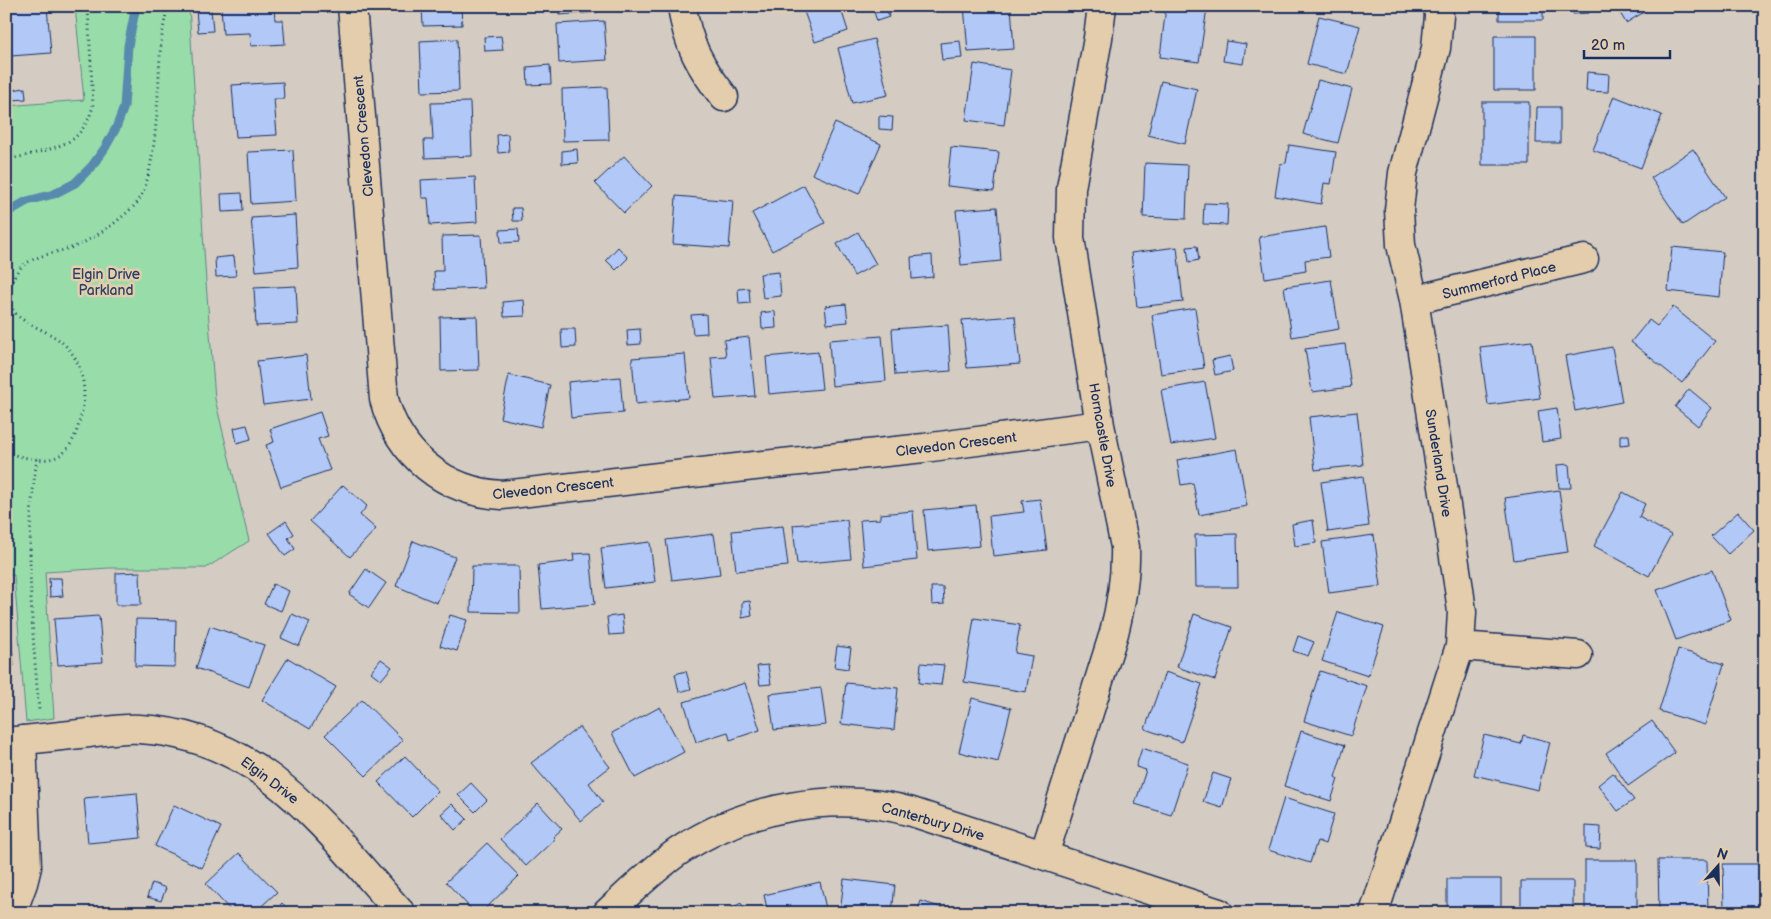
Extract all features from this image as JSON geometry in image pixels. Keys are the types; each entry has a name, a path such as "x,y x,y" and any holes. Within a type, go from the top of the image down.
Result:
{"street":[{"name":"Clevedon Crescent","path":"352,6 384,399 392,425 405,444 420,460 451,483 471,491 502,495 924,448 1100,425"},
{"path":"682,6 685,26 692,47 711,81 724,97"},
{"name":"Horncastle Drive","path":"1044,855 1114,633 1124,583 1125,548 1100,425 1070,238 1071,188 1102,6"},
{"name":"Sunderland Drive","path":"1374,913 1460,646 1462,612 1459,589 1414,300 1401,245 1399,210 1403,173 1436,48 1438,6"},
{"name":"Summerford Place","path":"1414,300 1584,259"},
{"path":"1460,646 1578,655"},
{"name":"Elgin Drive","path":"24,740 137,729 180,734 228,750 259,768 306,808 401,913"},
{"path":"12,913 27,867 24,740"},
{"name":"Canterbury Drive","path":"607,913 665,862 693,842 747,818 801,806 836,802 873,804 899,808 1220,913"}],"path":[{"path":"6,160 72,140 88,120 93,106 88,6"},
{"path":"6,453 37,459 55,458 63,453 75,435 82,411 85,387 83,377 77,363 63,343 54,336 21,319 14,312 9,303 12,283 17,273 31,260 73,248 95,236 124,215 141,197 150,168 154,143 160,52 168,6"},
{"path":"24,740 36,676 30,547 31,509 37,459"}],"green space":[{"name":"Elgin Drive Parkland","path":"75,6 189,6 215,399 249,541 206,568 109,568 45,572 54,718 26,722 14,575 6,575 6,106 84,100"}],"building":[{"path":"7,6 47,6 51,53 11,56"},
{"path":"221,6 274,6 275,20 283,20 285,44 251,46 250,33 223,34"},
{"path":"422,6 461,6 462,25 423,26"},
{"path":"558,6 599,6 599,12 559,15"},
{"path":"802,6 840,6 848,31 815,42"},
{"path":"872,6 886,6 889,17 877,21"},
{"path":"964,6 1011,6 1014,49 968,52"},
{"path":"1166,6 1207,8 1199,62 1160,57"},
{"path":"1499,6 1543,6 1543,20 1499,20"},
{"path":"1573,6 1589,6 1589,13 1573,14"},
{"path":"1616,6 1654,6 1626,23"},
{"path":"211,9 213,31 198,32 196,10"},
{"path":"1319,16 1360,26 1347,74 1307,64"},
{"path":"604,21 607,60 559,63 557,24"},
{"path":"501,36 503,50 485,51 484,37"},
{"path":"1494,36 1536,36 1536,90 1494,90"},
{"path":"457,39 459,91 422,92 420,41"},
{"path":"874,39 888,95 852,103 838,48"},
{"path":"960,41 962,58 942,60 940,43"},
{"path":"1226,41 1246,44 1243,64 1223,61"},
{"path":"974,64 1011,70 1004,125 966,120"},
{"path":"550,65 551,84 528,85 527,67"},
{"path":"1587,72 1609,74 1608,92 1586,91"},
{"path":"1318,80 1352,89 1338,143 1303,134"},
{"path":"1161,81 1197,89 1185,144 1148,135"},
{"path":"283,82 284,99 274,99 277,135 236,137 232,85"},
{"path":"607,87 609,140 563,141 562,89"},
{"path":"25,88 26,99 13,100 12,90"},
{"path":"1614,96 1662,115 1641,168 1593,150"},
{"path":"470,102 472,156 425,158 424,140 433,140 431,103"},
{"path":"1482,102 1529,102 1529,165 1482,165"},
{"path":"1537,107 1560,107 1560,143 1536,143"},
{"path":"879,116 893,117 892,130 879,129"},
{"path":"835,123 881,144 859,194 812,174"},
{"path":"508,134 509,152 498,153 497,135"},
{"path":"1289,145 1336,152 1331,184 1324,183 1321,204 1275,196 1280,164 1286,163"},
{"path":"951,147 999,152 994,191 947,186"},
{"path":"577,149 578,163 562,164 562,151"},
{"path":"1693,149 1725,197 1683,225 1651,178"},
{"path":"293,150 296,201 251,204 248,152"},
{"path":"624,156 652,186 624,213 595,183"},
{"path":"1145,163 1188,165 1186,219 1143,217"},
{"path":"475,177 477,222 430,225 428,198 422,198 421,180"},
{"path":"804,185 825,223 772,251 752,213"},
{"path":"242,193 243,211 222,212 221,194"},
{"path":"676,196 733,201 729,248 673,244"},
{"path":"1204,203 1228,204 1227,225 1203,224"},
{"path":"997,207 1001,261 961,265 956,210"},
{"path":"512,208 521,208 522,221 513,221"},
{"path":"295,215 298,267 256,271 251,218"},
{"path":"1325,227 1329,257 1305,260 1306,271 1265,278 1259,237"},
{"path":"518,229 519,242 501,243 500,230"},
{"path":"858,232 876,264 854,276 837,244"},
{"path":"481,235 484,288 435,290 434,271 443,271 442,236"},
{"path":"1197,246 1199,260 1189,262 1187,247"},
{"path":"618,247 628,258 616,270 606,260"},
{"path":"1177,247 1183,302 1137,307 1131,253"},
{"path":"1672,247 1723,252 1719,297 1668,291"},
{"path":"932,255 933,277 912,279 911,257"},
{"path":"234,256 236,276 216,277 215,258"},
{"path":"779,272 781,296 763,298 760,274"},
{"path":"1331,280 1339,329 1292,337 1284,287"},
{"path":"296,286 298,324 256,326 254,288"},
{"path":"749,288 750,303 739,304 738,289"},
{"path":"524,300 525,316 504,317 503,302"},
{"path":"846,304 848,322 827,324 825,306"},
{"path":"1673,307 1715,341 1682,383 1631,342 1649,320 1657,326"},
{"path":"1195,308 1204,368 1161,374 1152,315"},
{"path":"775,311 776,328 762,329 761,313"},
{"path":"706,314 707,333 693,334 691,315"},
{"path":"477,316 479,370 441,371 440,317"},
{"path":"1015,316 1020,364 967,368 962,320"},
{"path":"948,325 951,371 895,375 892,329"},
{"path":"561,329 575,329 576,347 562,348"},
{"path":"640,329 641,344 628,345 627,330"},
{"path":"882,336 886,381 832,386 829,340"},
{"path":"749,337 755,396 715,399 711,357 726,356 724,340"},
{"path":"1532,341 1540,398 1488,405 1480,347"},
{"path":"1345,344 1351,387 1312,392 1305,349"},
{"path":"1612,347 1622,402 1575,411 1565,356"},
{"path":"818,352 822,389 769,394 766,357"},
{"path":"685,354 689,398 636,404 632,358"},
{"path":"306,355 311,399 263,405 257,361"},
{"path":"1230,356 1233,371 1215,375 1212,360"},
{"path":"509,375 550,385 541,427 500,418"},
{"path":"620,377 623,413 571,418 568,382"},
{"path":"1205,382 1215,438 1171,445 1161,390"},
{"path":"1689,389 1712,408 1698,426 1675,407"},
{"path":"1557,408 1561,439 1542,442 1538,411"},
{"path":"320,412 328,436 318,439 330,470 281,487 266,445 274,442 270,429"},
{"path":"1357,412 1363,465 1315,470 1309,417"},
{"path":"247,425 251,439 237,443 234,428"},
{"path":"1620,435 1629,435 1630,444 1620,445"},
{"path":"1237,449 1247,506 1199,515 1193,483 1181,485 1177,460"},
{"path":"1569,464 1571,488 1559,488 1557,465"},
{"path":"1363,476 1369,526 1328,532 1321,482"},
{"path":"343,485 367,506 360,515 376,529 350,557 310,521"},
{"path":"1559,490 1568,552 1514,560 1505,498"},
{"path":"1623,492 1645,504 1639,517 1671,535 1649,576 1594,546"},
{"path":"1040,499 1047,550 993,556 989,516 1024,512 1022,501"},
{"path":"976,505 980,546 928,551 924,510"},
{"path":"913,511 917,560 864,566 860,520 880,519 880,514"},
{"path":"1738,512 1754,530 1728,554 1711,536"},
{"path":"847,520 851,559 797,564 793,525"},
{"path":"1313,520 1316,543 1295,546 1292,524"},
{"path":"286,521 294,534 288,538 295,549 285,556 269,533"},
{"path":"783,526 788,566 736,571 732,531"},
{"path":"714,534 720,574 672,580 666,540"},
{"path":"1237,534 1238,587 1196,587 1195,535"},
{"path":"1374,535 1381,586 1329,593 1322,542"},
{"path":"413,541 455,557 437,603 396,586"},
{"path":"650,542 655,582 606,588 601,548"},
{"path":"590,553 595,604 542,609 538,565 574,561 573,554"},
{"path":"472,566 519,566 520,613 471,612"},
{"path":"366,569 386,583 369,608 349,594"},
{"path":"1712,570 1731,620 1676,640 1657,590"},
{"path":"140,572 141,605 116,605 116,573"},
{"path":"49,578 61,578 63,596 50,597"},
{"path":"273,584 289,591 281,611 264,604"},
{"path":"931,587 943,587 944,604 932,605"},
{"path":"750,601 752,616 742,618 742,602"},
{"path":"1338,612 1384,627 1368,676 1322,661"},
{"path":"292,614 310,622 299,646 281,638"},
{"path":"1194,614 1232,627 1215,680 1177,667"},
{"path":"450,615 467,620 457,651 440,646"},
{"path":"622,615 624,634 609,635 607,617"},
{"path":"99,616 103,662 58,665 54,619"},
{"path":"974,618 1020,625 1015,653 1032,656 1026,692 964,682"},
{"path":"136,619 176,620 175,667 135,666"},
{"path":"10,621 14,666 6,666 6,622"},
{"path":"210,626 264,645 249,687 196,668"},
{"path":"1298,636 1314,642 1308,656 1293,651"},
{"path":"837,646 851,648 848,669 834,667"},
{"path":"1678,649 1724,664 1705,725 1659,711"},
{"path":"288,658 336,687 310,729 262,700"},
{"path":"381,659 392,667 381,680 371,672"},
{"path":"921,663 944,665 941,685 919,683"},
{"path":"768,665 771,684 760,685 757,666"},
{"path":"686,671 691,689 679,692 675,674"},
{"path":"1320,671 1367,686 1351,736 1304,721"},
{"path":"1165,672 1202,684 1182,742 1145,729"},
{"path":"745,683 760,730 730,740 728,732 696,742 684,702"},
{"path":"846,683 898,688 894,730 841,724"},
{"path":"821,688 826,725 774,730 769,694"},
{"path":"972,698 1011,708 998,762 959,752"},
{"path":"362,700 403,740 366,776 325,735"},
{"path":"660,707 684,752 635,778 612,733"},
{"path":"1652,721 1675,753 1628,786 1606,753"},
{"path":"579,727 610,767 589,783 603,802 581,821 531,763"},
{"path":"1301,731 1345,745 1335,777 1338,779 1331,801 1284,786"},
{"path":"1484,735 1521,744 1523,735 1550,742 1538,790 1474,775"},
{"path":"1142,748 1188,763 1171,815 1135,804 1146,770 1136,767"},
{"path":"405,756 438,791 412,817 378,782"},
{"path":"1213,773 1231,779 1222,808 1203,802"},
{"path":"1613,773 1634,800 1618,811 1598,785"},
{"path":"471,783 487,800 475,812 458,795"},
{"path":"137,793 141,838 88,843 84,798"},
{"path":"1284,798 1334,814 1325,844 1317,841 1310,863 1268,850"},
{"path":"538,803 562,829 553,837 555,839 526,866 500,839"},
{"path":"452,804 467,819 455,830 441,814"},
{"path":"174,805 221,827 202,868 155,846"},
{"path":"1586,826 1601,827 1600,849 1586,848"},
{"path":"487,843 519,876 481,913 475,913 446,882"},
{"path":"239,853 277,892 254,913 233,913 206,884"},
{"path":"1585,860 1637,860 1637,910 1585,910"},
{"path":"1658,860 1707,860 1708,913 1659,913"},
{"path":"1723,864 1765,864 1765,909 1724,909"},
{"path":"844,879 895,885 892,913 840,913"},
{"path":"1447,879 1501,879 1501,913 1447,913"},
{"path":"1521,881 1573,881 1573,913 1521,913"},
{"path":"820,882 827,913 768,913 764,895"},
{"path":"152,883 166,888 161,901 147,897"},
{"path":"921,901 958,913 917,913"},
{"path":"282,903 292,913 272,913"},
{"path":"741,903 746,913 722,913"}],"waterway":[{"path":"6,213 27,201 54,194 75,183 92,166 105,148 116,128 124,107 128,46 136,6"}]}
